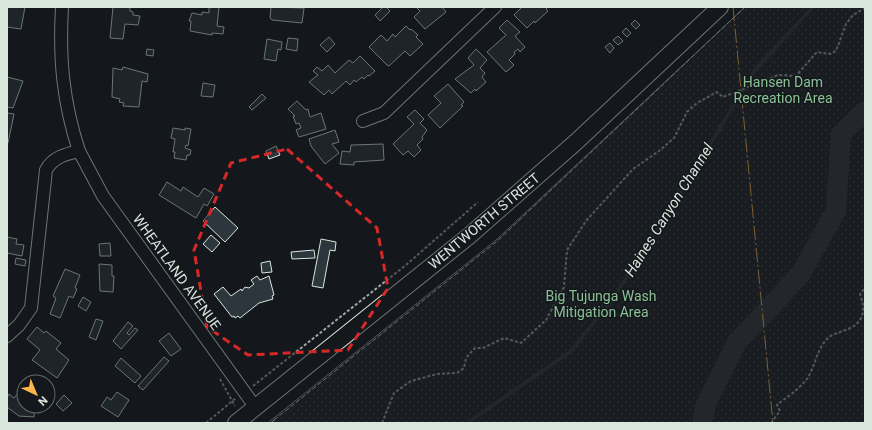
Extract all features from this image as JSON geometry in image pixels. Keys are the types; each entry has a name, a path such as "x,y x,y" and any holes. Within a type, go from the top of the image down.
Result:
{"main road":[{"name":"WENTWORTH STREET","path":"236,423 469,236 576,142 720,7"}],"street":[{"name":"WHEATLAND AVENUE","path":"62,7 60,44 61,68 70,122 79,151 103,196 256,408"},
{"path":"363,121 384,113 400,100 495,7"},
{"path":"7,336 19,325 31,308 46,170 49,163 58,158 79,151"}],"path":[{"path":"382,423 394,393 411,381 437,374 457,373 464,368 466,358 475,348 483,348 504,338 521,343 543,324 564,287 566,257 574,238 582,226 594,210 633,169 659,151 674,138 687,112 697,102 717,92 723,97 778,75 796,76 817,52 833,53 836,50 846,24 853,15 865,8"},
{"path":"206,423 406,265 478,202"},
{"path":"771,423 780,411 777,405 795,392 807,378 827,340 833,335 853,327 861,319 864,308 860,294 865,288"}],"highlighted area":[{"path":"287,149 377,228 388,288 348,350 248,355 207,327 194,250 231,163"}],"green space":[{"path":"745,7 865,7 865,423 270,423 270,421 496,240"}],"building":[{"path":"7,7 25,7 21,29 7,27"},
{"path":"113,7 130,7 130,11 133,12 133,15 140,16 138,25 125,24 123,39 110,38"},
{"path":"209,7 219,7 217,26 224,27 223,34 212,33 212,35 190,31 191,21 189,21 192,13 202,15 202,12 209,13"},
{"path":"271,7 304,8 302,23 272,20 270,18"},
{"path":"383,7 386,7 390,11 380,21 375,15"},
{"path":"416,7 442,7 446,12 425,29 414,17 420,11"},
{"path":"522,7 548,7 546,9 548,11 527,28 514,15"},
{"path":"507,20 520,32 515,36 525,47 520,52 518,49 514,52 515,54 509,60 514,65 506,72 487,52 506,35 499,28"},
{"path":"635,20 640,25 636,29 631,24"},
{"path":"406,26 418,35 416,37 423,44 410,56 405,51 389,66 369,47 381,35 387,41 393,34 395,37"},
{"path":"626,28 631,33 627,37 622,32"},
{"path":"618,36 623,41 618,45 613,40"},
{"path":"329,37 335,44 327,52 320,45"},
{"path":"288,38 298,39 297,51 286,49"},
{"path":"267,39 282,42 281,50 278,49 276,61 264,59"},
{"path":"610,43 614,48 610,53 605,47"},
{"path":"147,49 154,50 153,56 146,55"},
{"path":"476,49 487,60 480,68 485,73 482,77 486,82 476,91 475,89 471,93 455,79 474,65 468,58"},
{"path":"360,56 375,71 364,79 362,77 356,82 354,80 350,85 346,81 332,94 329,90 324,95 309,82 318,75 313,71 317,67 322,71 328,65 335,73 349,60 353,63"},
{"path":"123,67 148,74 147,82 142,81 139,107 123,106 124,103 119,102 120,99 112,97 113,68 122,70"},
{"path":"7,77 23,81 13,108 7,107"},
{"path":"203,83 215,85 213,97 201,96"},
{"path":"448,84 464,102 461,105 463,106 440,128 428,115 441,103 434,96"},
{"path":"262,94 266,98 252,110 249,107"},
{"path":"297,101 306,110 308,109 310,117 321,113 326,129 299,137 296,130 301,128 299,123 296,124 293,116 295,116 288,109"},
{"path":"415,110 424,119 420,123 427,130 422,137 423,139 417,145 421,150 414,157 408,151 403,155 393,144 414,124 407,117"},
{"path":"7,113 14,114 8,143 7,143"},
{"path":"173,128 185,130 185,128 191,129 188,146 186,145 185,148 191,150 190,155 187,155 186,160 174,158 175,152 173,152 175,139 171,138"},
{"path":"335,130 339,142 332,144 339,153 325,164 311,146 309,139"},
{"path":"383,144 384,160 354,162 354,165 340,164 342,151 350,152 351,145"},
{"path":"276,146 280,155 269,159 266,151"},
{"path":"167,182 181,191 183,187 198,197 204,188 214,194 207,206 204,204 196,218 159,195"},
{"path":"215,207 238,228 225,242 203,221"},
{"path":"211,235 220,243 212,252 203,244"},
{"path":"7,237 17,239 16,244 24,245 22,256 7,253"},
{"path":"321,239 336,242 335,251 330,250 323,288 312,286"},
{"path":"110,243 111,256 100,256 99,244"},
{"path":"314,250 315,258 292,259 291,252"},
{"path":"16,258 26,260 25,266 15,264"},
{"path":"270,261 272,272 262,273 261,263"},
{"path":"99,264 112,265 112,276 114,276 113,292 100,291"},
{"path":"65,269 80,275 75,288 77,289 73,298 69,296 60,318 50,314 56,298 53,296"},
{"path":"257,276 260,280 269,276 274,295 272,296 273,299 259,303 240,318 238,316 235,318 234,316 232,317 214,294 223,287 231,296 241,289 242,291 245,287 249,288 254,284 251,280"},
{"path":"83,297 91,302 86,311 78,306"},
{"path":"96,319 103,321 96,340 89,337"},
{"path":"128,322 133,326 127,333 129,335 135,328 138,330 121,349 113,341"},
{"path":"37,327 44,333 46,331 61,343 56,349 69,360 57,378 56,374 51,374 32,360 40,350 27,339"},
{"path":"169,333 181,349 171,356 159,341"},
{"path":"164,357 169,361 143,390 138,386"},
{"path":"121,358 141,376 135,383 115,366"},
{"path":"117,392 129,400 118,417 101,406 107,397 111,400"},
{"path":"9,394 14,398 16,396 16,414 7,407 7,398"},
{"path":"64,395 72,403 63,411 56,404"},
{"path":"16,414 34,414 34,417 19,416"}],"waterway":[{"name":"Haines Canyon Channel","path":"467,423 570,352 609,304 669,212 755,70 813,7"},
{"path":"702,423 706,404 737,342 800,275 836,211 841,134 865,111"}],"fence":[{"path":"274,420 496,242 745,7"},
{"path":"271,423 274,420 276,423"}],"power":[{"path":"733,7 773,423"}],"park label":[{"name":"Hansen Dam Recreation Area","path":"783,90"},
{"name":"Big Tujunga Wash Mitigation Area","path":"601,304"}]}
